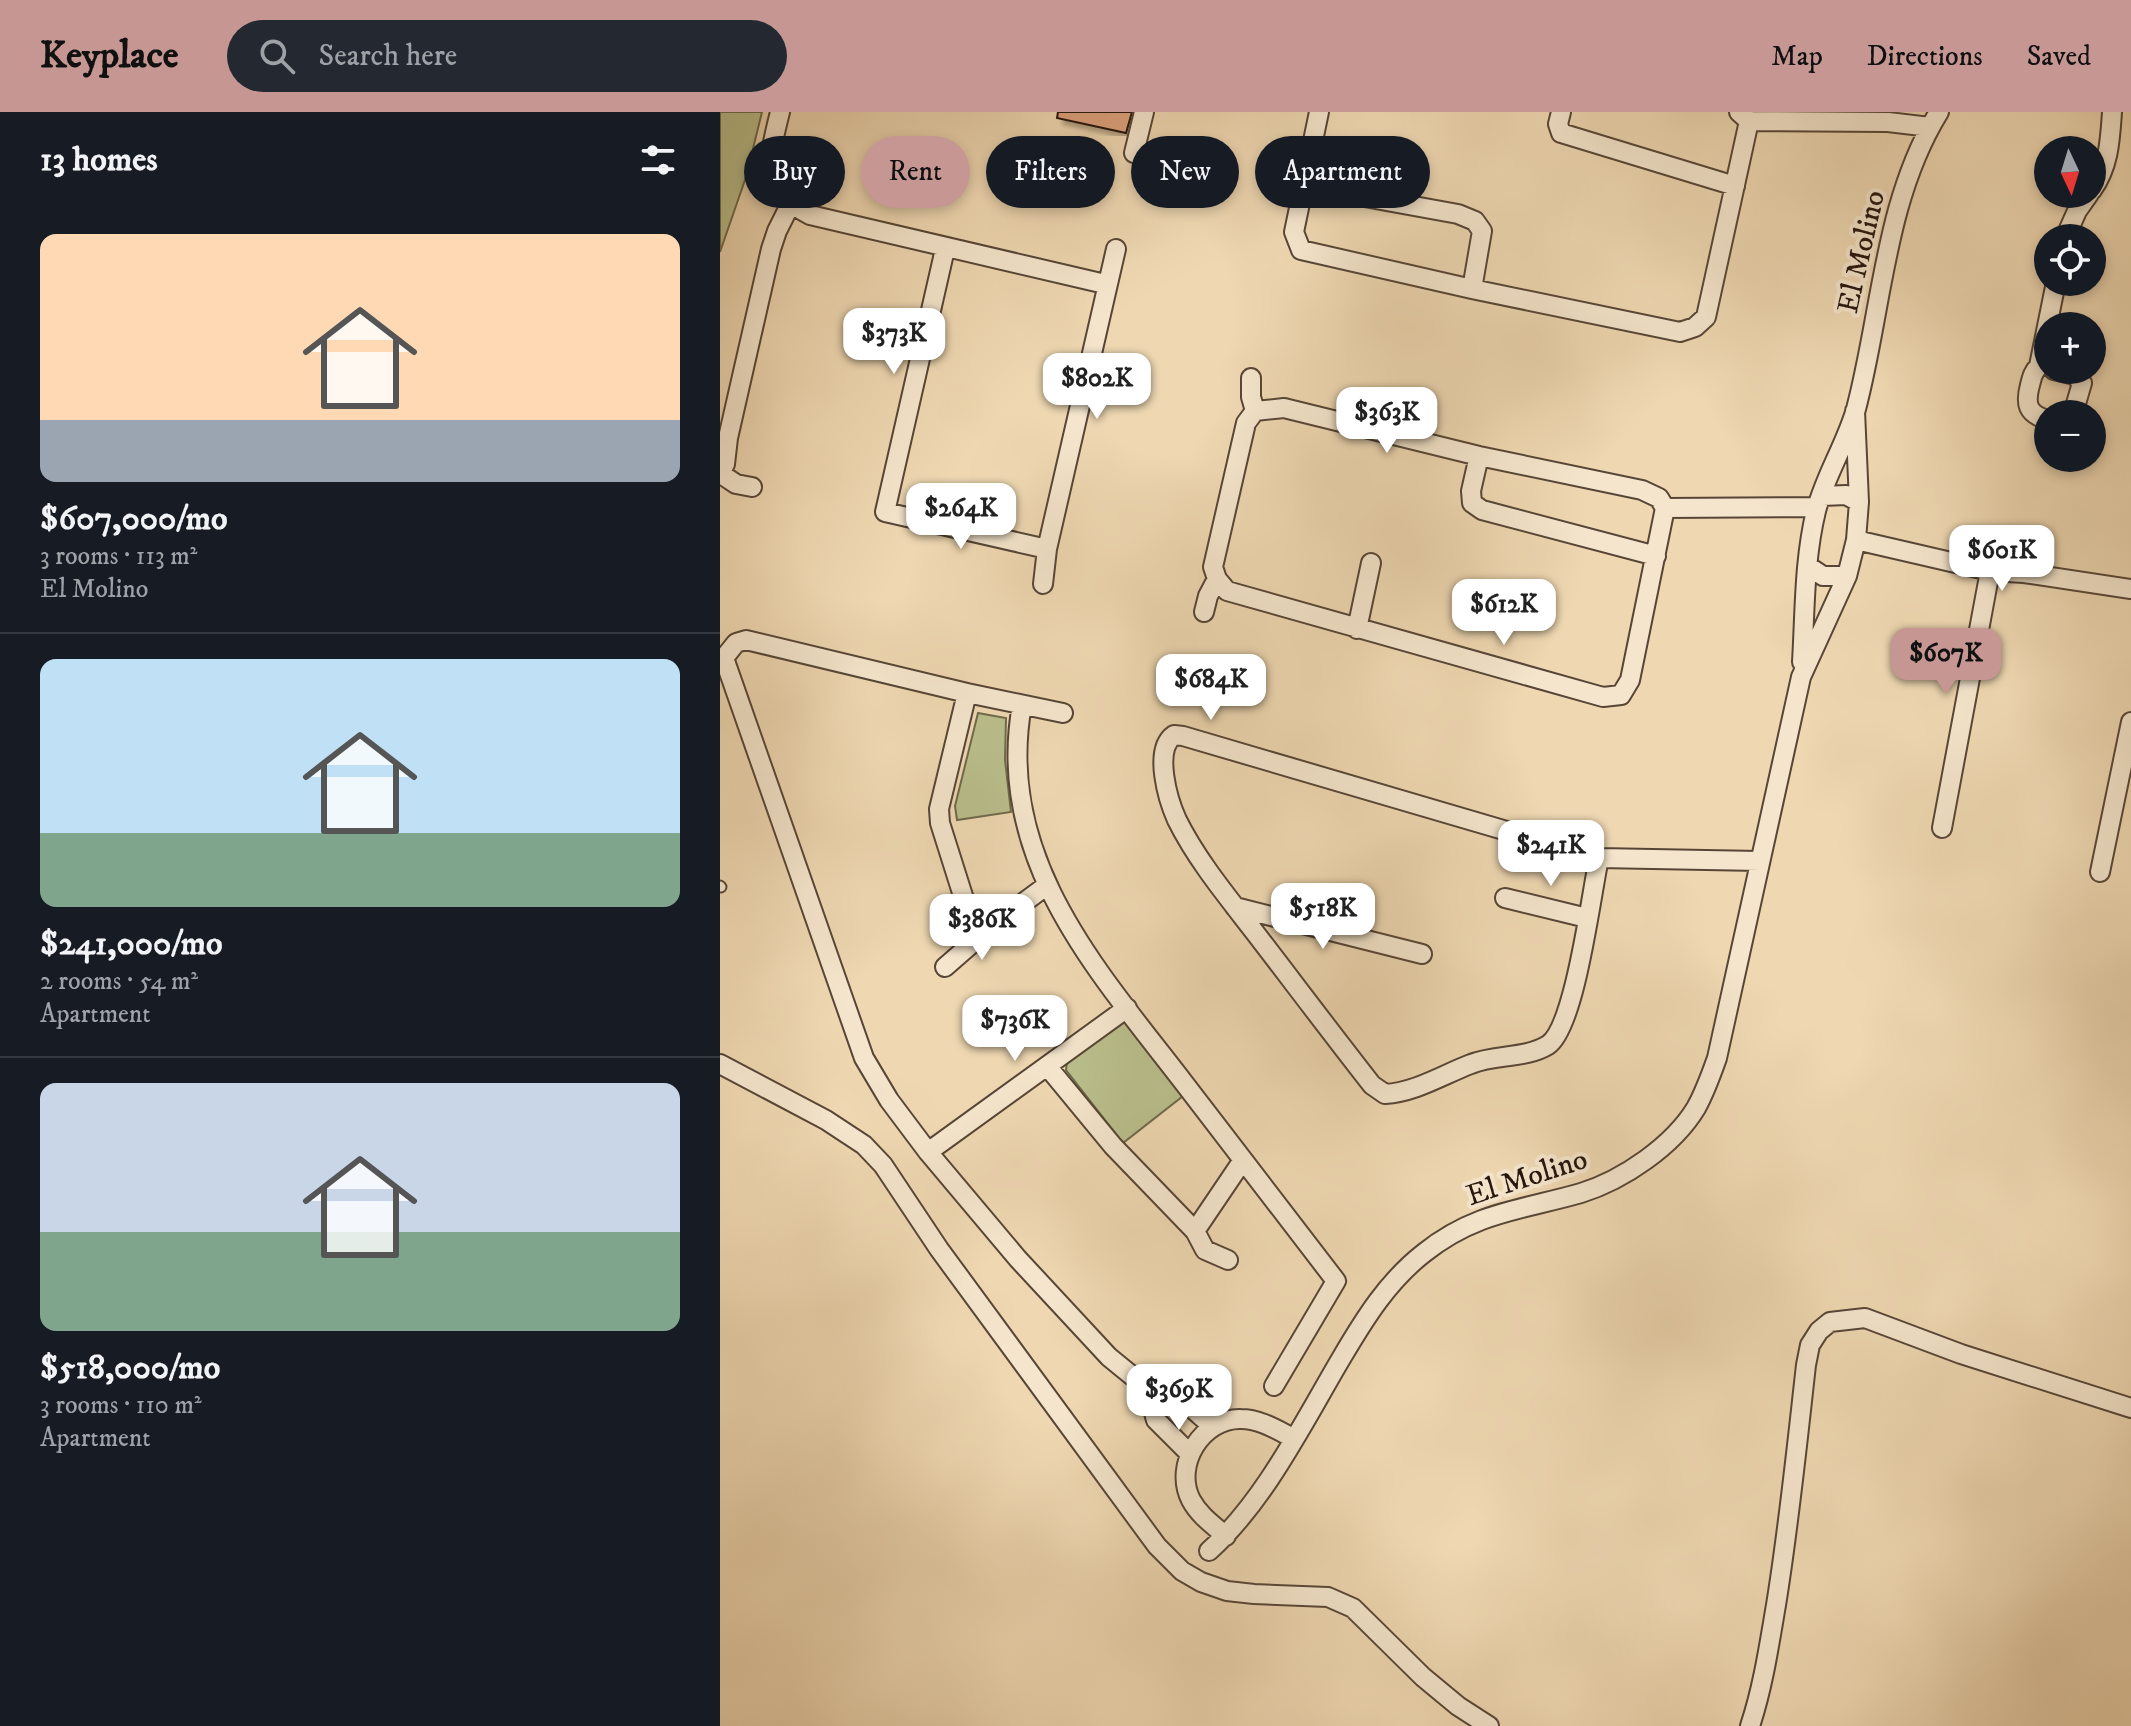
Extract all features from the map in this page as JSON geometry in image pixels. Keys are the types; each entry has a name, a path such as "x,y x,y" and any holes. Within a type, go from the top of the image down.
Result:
{"street":[{"path":"774,136 780,112"},
{"path":"1138,136 1144,112"},
{"path":"1314,136 1319,112"},
{"path":"1561,112 1558,124 1561,133 1735,186"},
{"path":"2106,163 2110,152 2112,112"},
{"path":"1299,208 1294,232 1301,250 1680,332 1695,327 1706,317 1735,186 1744,116 1888,122 1934,119"},
{"name":"El Molino","path":"1209,1551 1226,1536 1293,1438 1364,1320 1399,1274 1446,1237 1483,1219 1521,1206 1583,1192 1647,1158 1686,1121 1705,1091 1717,1058 1801,677 1808,566 1819,502 1855,411 1895,220 1913,162 1934,119"},
{"path":"752,487 736,484 720,474 725,464 724,439 771,249 788,208"},
{"path":"796,208 810,215 945,249 1105,284"},
{"path":"1425,208 1458,214 1475,221 1482,231 1472,289"},
{"path":"945,249 885,512 1047,549"},
{"path":"1043,584 1047,549 1105,284 1116,249"},
{"path":"2034,372 2027,398 2028,410 2034,415"},
{"path":"1251,378 1255,411"},
{"path":"1284,408 1479,456 1642,490 1659,498 1665,508 1656,556 1630,680 1621,695 1603,697 1227,591 1217,579 1213,567 1246,423 1255,411 1284,408"},
{"name":"El Molino","path":"1801,677 1847,576 1856,540 1859,502 1855,411"},
{"path":"1479,456 1471,491 1472,503 1482,510 1656,556"},
{"path":"1665,508 1819,502 1846,495 1859,502"},
{"path":"1856,540 1990,571 2131,589"},
{"path":"1357,629 1371,563"},
{"path":"1808,566 1823,576 1847,576"},
{"path":"1942,828 1990,571"},
{"path":"1204,612 1217,579"},
{"path":"1063,713 746,640 736,643 724,658 864,1058 889,1100 928,1152 1109,1357 1147,1388 1176,1394 1212,1426"},
{"path":"967,693 939,809 940,823 970,918 979,927 992,926"},
{"path":"1022,705 1018,768 1032,847 1046,886 1082,950 1336,1281 1274,1386"},
{"path":"2100,872 2131,722"},
{"path":"1599,858 1569,1011 1556,1037 1531,1053 1472,1063 1400,1093 1385,1094 1372,1085 1203,864 1175,816 1162,760 1167,740 1174,735 1599,858 1759,861"},
{"path":"945,967 992,926 1046,886"},
{"path":"1505,898 1587,918"},
{"path":"1235,907 1422,954"},
{"path":"928,1152 1127,1008"},
{"path":"720,1064 826,1120 864,1145 883,1165 939,1249 1157,1546 1182,1571 1227,1591 1328,1597 1353,1608 1423,1677 1458,1706 1489,1726"},
{"path":"1047,1066 1113,1146 1195,1231 1205,1250 1228,1260"},
{"path":"1195,1231 1243,1160"},
{"path":"1750,1725 1765,1667 1779,1586 1806,1365 1810,1345 1819,1331 1830,1322 1865,1318 1961,1354 2131,1408"},
{"path":"1147,1388 1156,1420 1189,1453"},
{"path":"1226,1536 1191,1501 1185,1472 1189,1453 1212,1426 1229,1420 1253,1420 1293,1438"}],"green space":[{"path":"720,112 762,112 756,136 744,136 744,183 720,252"},
{"path":"978,713 1006,718 1005,760 1011,812 957,820 955,806"},
{"path":"1123,1019 1183,1096 1123,1143 1066,1070 1067,1062"}],"building":[{"path":"1058,112 1132,112 1126,133 1057,118"}]}
